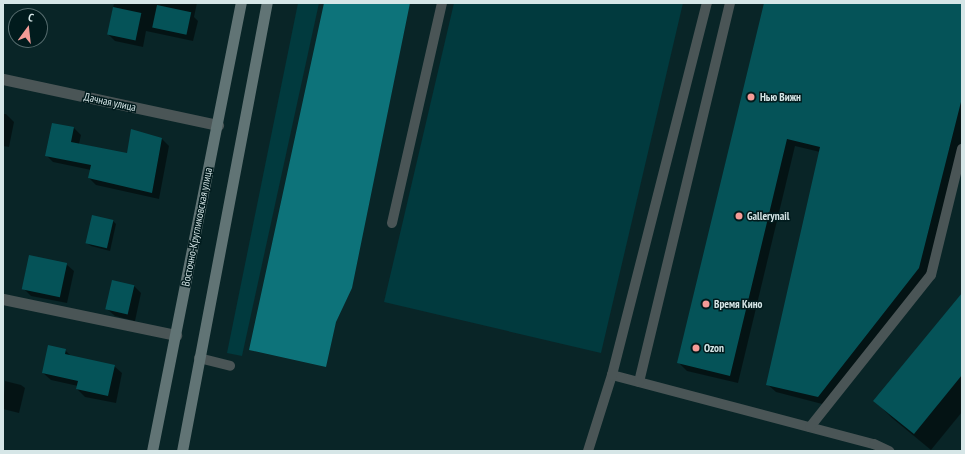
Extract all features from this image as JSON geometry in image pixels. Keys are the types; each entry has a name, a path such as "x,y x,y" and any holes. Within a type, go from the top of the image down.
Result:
{"main road":[{"name":"Восточно-Кругликовская улица","path":"152,451 218,125 241,3"},
{"path":"182,451 267,3"}],"street":[{"name":"Дачная улица","path":"3,79 218,125"},
{"path":"3,299 176,335"}],"lane":[{"path":"392,223 442,3"},
{"path":"588,451 612,375 707,3"},
{"path":"639,382 730,3"},
{"path":"810,427 931,275 962,149"},
{"path":"199,358 230,366"},
{"path":"612,375 874,444 889,451"}],"shaded area":[{"path":"298,3 319,3 242,356 227,353"},
{"path":"324,3 410,3 352,288 336,322 326,367 249,350"},
{"path":"454,3 683,3 601,353 384,302"}],"building":[{"path":"764,3 962,3 962,98 919,268 818,397 766,385 820,147 787,139 730,376 677,363"},
{"path":"157,5 191,12 186,35 152,27"},
{"path":"113,7 141,13 136,40 107,34"},
{"path":"52,123 74,127 71,142 127,153 131,129 162,138 152,193 88,178 91,165 45,156"},
{"path":"92,215 113,220 107,248 85,243"},
{"path":"29,255 67,263 60,297 22,289"},
{"path":"112,280 134,285 128,314 105,309"},
{"path":"962,293 962,375 914,434 873,401"},
{"path":"48,345 66,349 65,354 115,365 108,396 76,389 78,381 42,373"}],"place":[{"name":"Нью Вижн","path":"751,97"},
{"name":"Gallerynail","path":"739,216"},
{"name":"Время Кино","path":"706,304"},
{"name":"Ozon","path":"696,348"}]}
